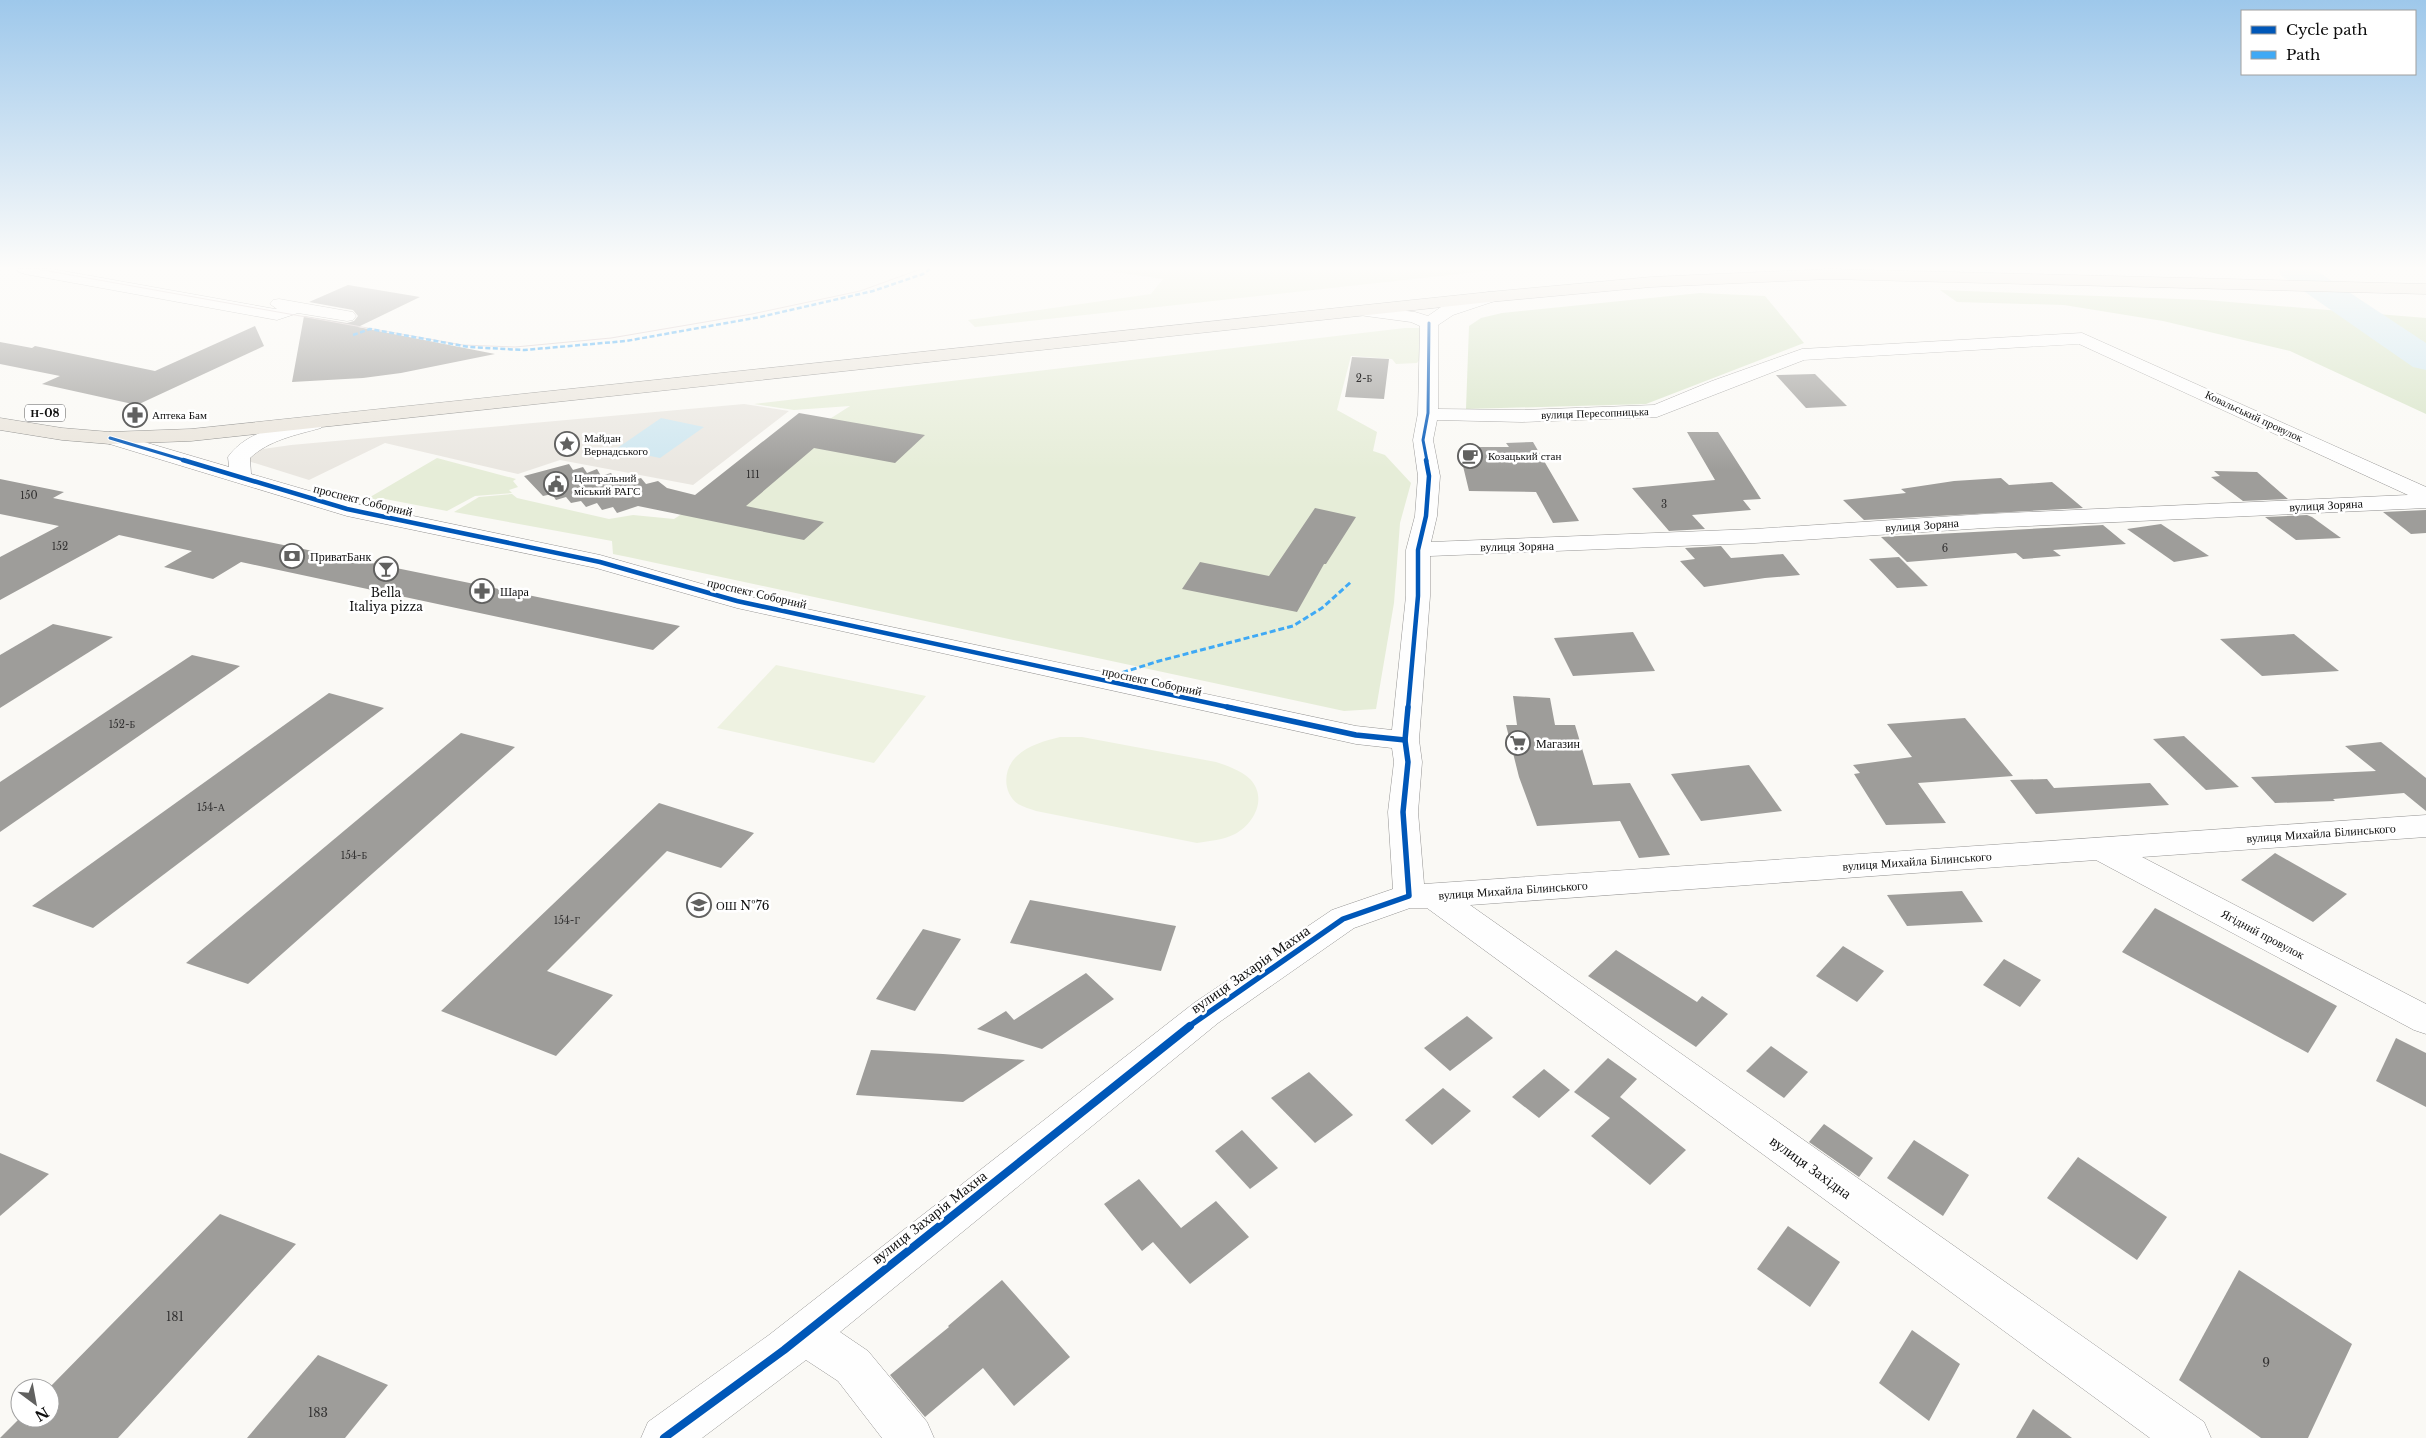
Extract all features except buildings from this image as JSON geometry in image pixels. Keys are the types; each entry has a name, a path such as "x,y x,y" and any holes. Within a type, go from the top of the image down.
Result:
{"main road":[{"name":"Н-08","path":"0,406 128,424 207,420 1017,336"},
{"name":"проспект Соборний","path":"0,424 62,434 110,438 191,435 314,424 1132,336"}],"street":[{"path":"1421,896 1403,812 1408,762 1405,740 1418,596 1418,550 1426,516 1429,476 1423,440 1428,414 1429,336"},
{"name":"вулиця Пересопницька","path":"1428,414 1447,416 1522,416 1657,411 1719,385 1802,355 2082,338"},
{"name":"Ковальський провулок","path":"2082,338 2426,495"},
{"path":"241,477 238,457 248,447 278,434 314,424"},
{"name":"проспект Соборний","path":"110,438 347,509 600,562 737,601 1356,735 1405,740"},
{"name":"вулиця Зоряна","path":"1418,550 1465,546 1513,548 1736,537 1985,521 2426,501"},
{"name":"вулиця Михайла Білинського","path":"1421,896 2426,826"},
{"name":"Ягідний провулок","path":"2099,848 2426,1020"},
{"name":"вулиця Захарія Махна","path":"664,1438 784,1350 1206,1013 1343,919 1421,896"},
{"name":"вулиця Західна","path":"1421,896 2188,1438"},
{"path":"804,1333 853,1366 911,1438"}],"green space":[{"path":"1336,336 1424,336 1421,357 1417,363 1396,364 1392,359 1351,356 1337,410 1377,432 1373,451 1385,455 1411,483 1400,523 1394,603 1376,709 1344,711 613,554 612,541 454,512 479,497 512,494 517,498 609,519 633,515 674,519 850,406 794,410 754,404"},
{"path":"1469,336 1798,336 1804,343 1646,404 1466,409"},
{"path":"2227,336 2426,336 2426,414 2290,351"},
{"path":"437,458 516,479 513,481 518,487 509,490 512,493 475,496 447,511 380,498 353,507"},
{"path":"776,665 926,696 874,763 717,728"},
{"path":"1060,737 1082,737 1225,765 1246,776 1255,786 1258,794 1256,810 1248,824 1235,834 1221,839 1197,843 1036,811 1018,804 1009,793 1006,780 1012,761 1031,746"}],"shaded area":[{"name":"Майдан Вернадського","path":"744,404 789,411 693,485 560,460 518,474 385,443 309,480 248,461 247,457 256,450 291,445"}],"water":[{"path":"661,418 704,427 660,458 616,449"}],"waterway":[{"path":"2392,336 2426,359"}],"tram line":[{"path":"413,336 463,345 515,347 622,336"}],"marked path":[{"path":"409,336 469,347 524,350 626,341 653,336"},
{"path":"1105,678 1159,661 1293,626 1322,608 1352,581"}],"cycle path":[{"path":"664,1438 784,1350 1206,1013 1343,919 1409,896 1403,812 1408,762 1405,740 1418,596 1418,550 1426,516 1429,476 1423,440 1428,413 1429,336"},
{"path":"110,438 347,509 600,562 737,601 1356,735 1405,740"}],"place":[{"name":"Аптека Бам","path":"135,415"},
{"name":"Майдан Вернадського","path":"567,444"},
{"name":"Козацький стан","path":"1470,456"},
{"name":"Центральний міський РАГС","path":"556,484"},
{"name":"ПриватБанк","path":"292,556"},
{"name":"Bella Italiya pizza","path":"386,569"},
{"name":"Шара","path":"482,591"},
{"name":"Магазин","path":"1518,743"},
{"name":"ОШ №76","path":"699,905"}]}
